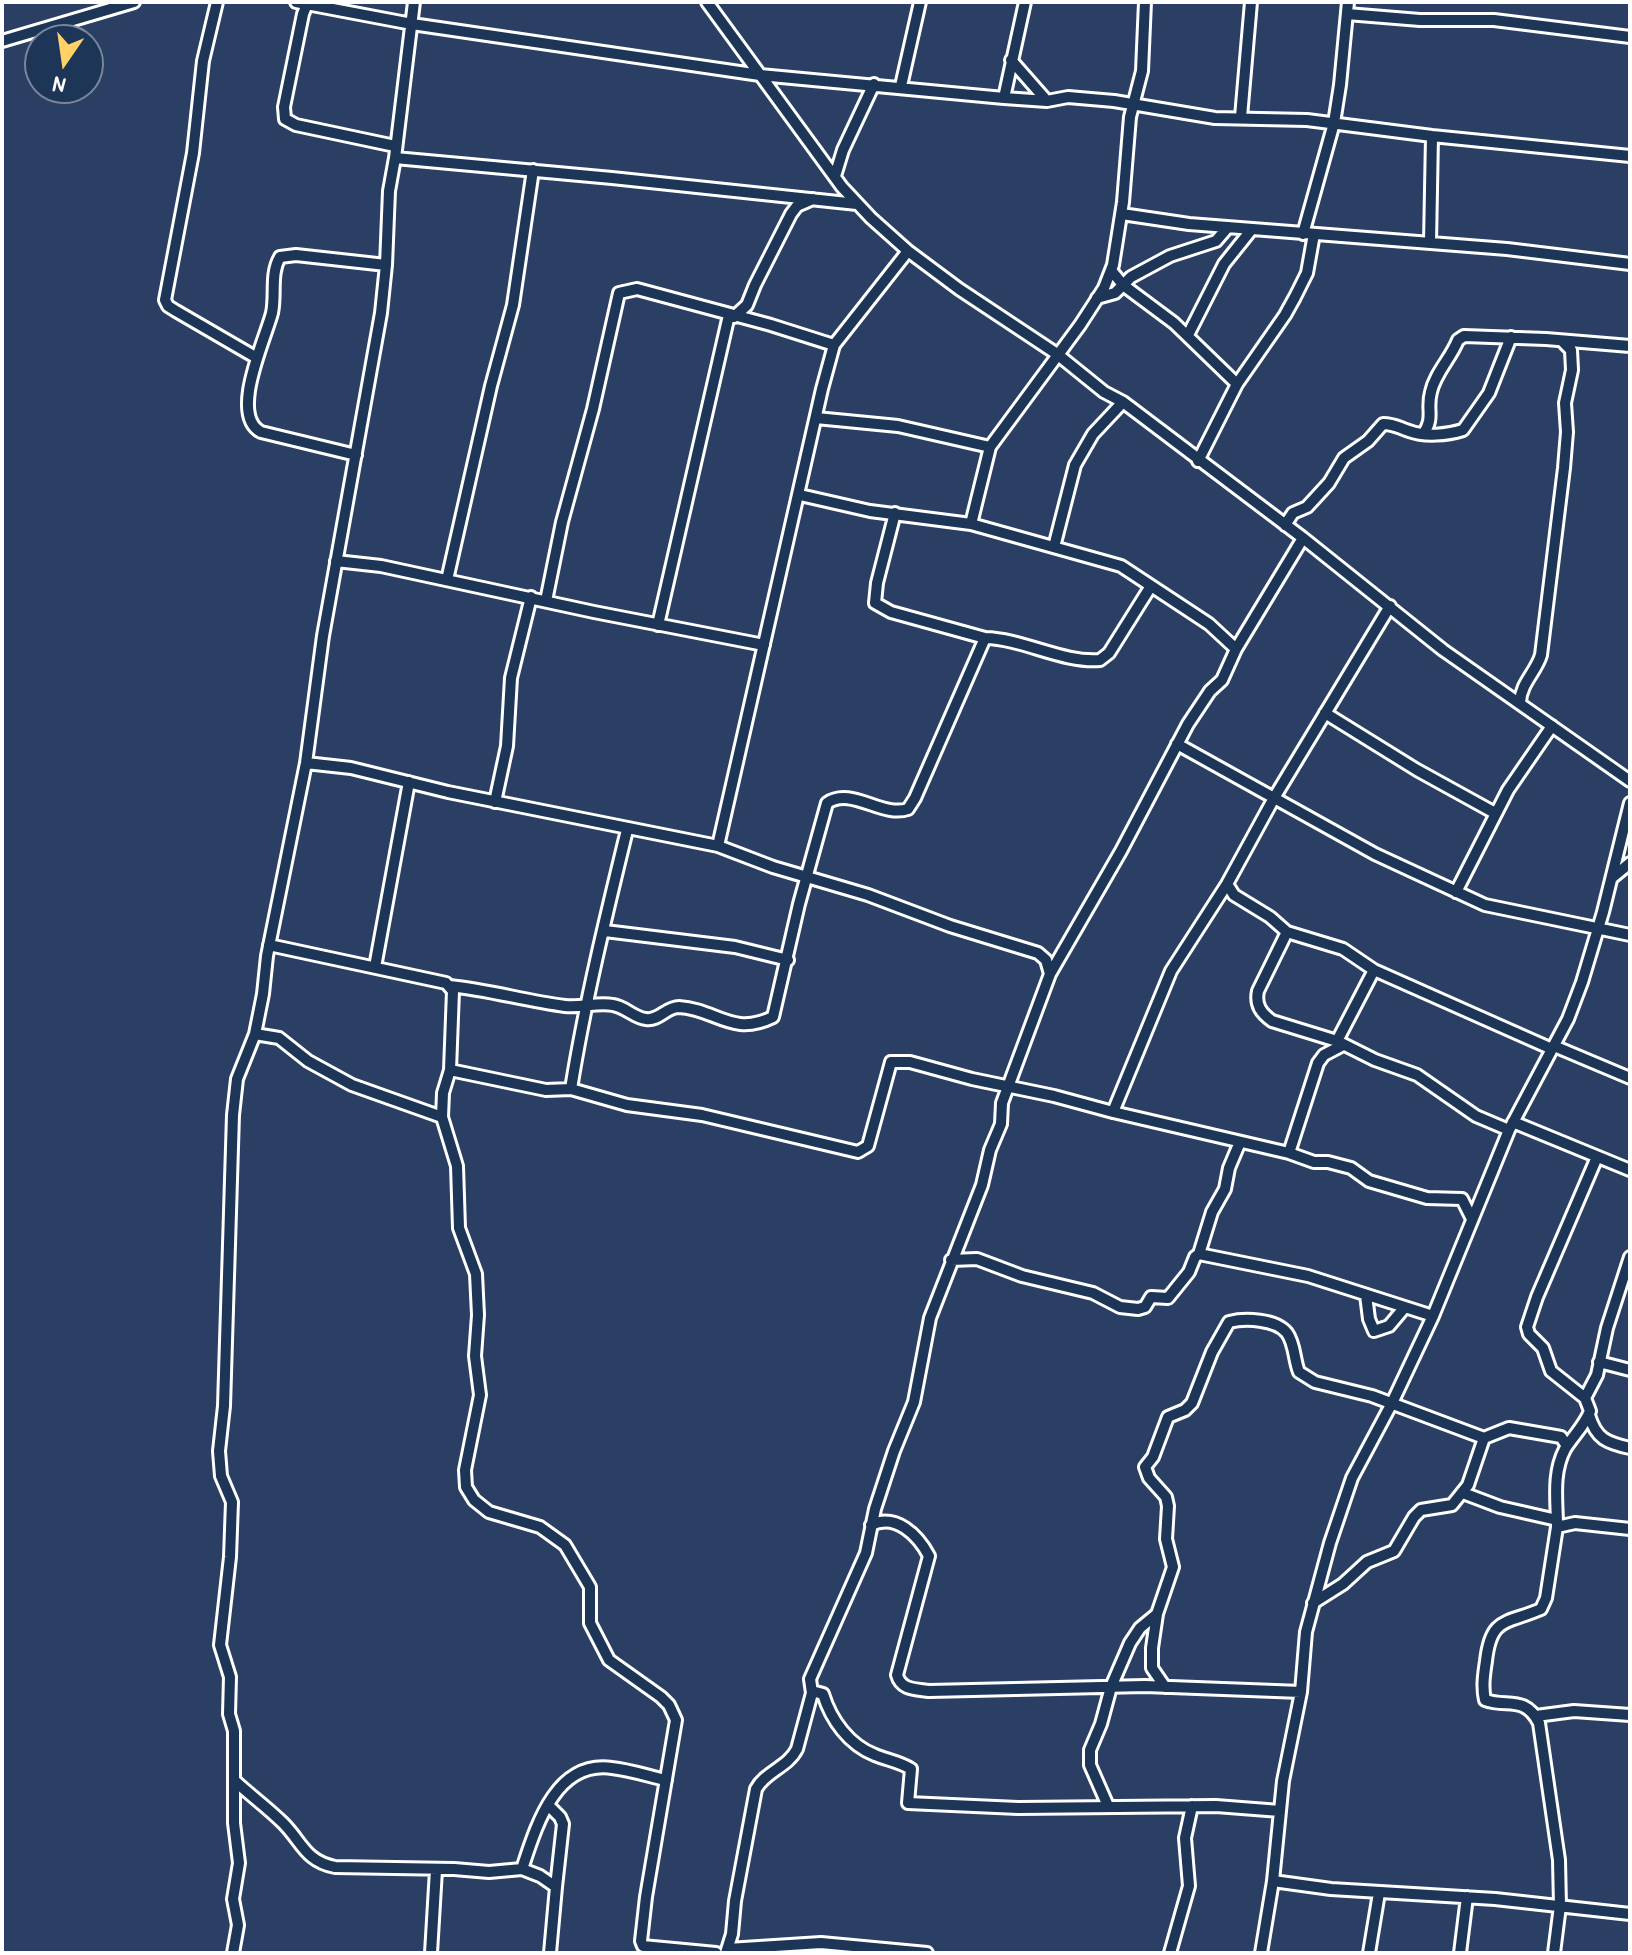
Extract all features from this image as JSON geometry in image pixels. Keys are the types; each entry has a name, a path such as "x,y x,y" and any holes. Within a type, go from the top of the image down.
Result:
{"street":[{"path":"2,41 103,6 134,2"},
{"path":"217,2 203,61 193,153 165,300 168,306 257,358"},
{"path":"233,1953 238,1925 233,1899 239,1863 234,1823 234,1731 229,1714 230,1677 220,1645 230,1557 232,1502 221,1476 219,1451 226,1344 233,1115 237,1079 255,1034 269,945 306,763 323,636 381,313 389,191 414,2"},
{"path":"707,2 857,204 908,251 1059,356 1104,392 1123,402 1303,538 1443,650 1630,781"},
{"path":"901,86 920,2"},
{"path":"1004,98 1025,2"},
{"path":"971,524 990,447 1059,356 1097,298 1111,270 1122,214 1129,125 1142,71 1145,2"},
{"path":"1241,117 1251,2"},
{"path":"395,146 296,125 285,119 286,96 303,14 300,3 412,24 760,75 1004,98 1047,101 1068,97 1136,104 1215,118 1334,123 1630,156"},
{"path":"1198,461 1237,384 1290,306 1307,273 1309,234 1334,123 1347,8 1420,20 1494,20 1630,37"},
{"path":"1011,60 1047,101"},
{"path":"835,176 843,150 874,84"},
{"path":"1430,243 1432,136"},
{"path":"395,158 857,204"},
{"path":"447,580 491,386 513,305 533,170"},
{"path":"658,625 732,316 747,305 791,214 797,206 815,198"},
{"path":"1122,214 1189,224 1430,243 1630,264"},
{"path":"1097,298 1115,293 1131,277 1170,256 1216,241 1228,227"},
{"path":"1188,335 1224,264 1252,229"},
{"path":"718,846 834,345 908,251"},
{"path":"356,455 255,429 247,406 257,358 272,312 276,264 280,257 296,255 386,265"},
{"path":"1111,270 1123,285 1188,335 1237,384"},
{"path":"546,601 619,293 637,289 834,345"},
{"path":"1423,434 1430,423 1429,400 1434,381 1460,338 1470,334 1630,346"},
{"path":"1285,525 1293,513 1307,507 1332,480 1344,458 1368,441 1381,426 1396,425 1423,434 1458,432 1468,426 1489,393 1511,337"},
{"path":"1520,702 1521,691 1541,655 1557,533 1565,455 1565,403 1572,370 1571,350 1563,342"},
{"path":"1054,547 1075,465 1093,434 1123,402"},
{"path":"816,418 898,426 990,447"},
{"path":"800,495 870,511 971,524 1121,566 1209,624 1236,649"},
{"path":"895,513 875,603 891,612 985,638 1014,641 1081,659 1100,660 1109,653 1151,586"},
{"path":"927,1953 821,1943 727,1951 756,1789 763,1779 793,1757 800,1738 812,1691 810,1679 861,1564 894,1451 914,1402 930,1318 982,1185 990,1150 1001,1124 1002,1103 1050,974 1121,851 1177,744 1210,691 1222,680 1236,649 1303,538"},
{"path":"336,561 381,566 764,645"},
{"path":"495,802 507,746 511,678 531,597"},
{"path":"1113,1112 1171,971 1227,884 1274,798 1390,606"},
{"path":"269,945 450,986 568,1007 619,1005 644,1019 653,1019 671,1008 679,1007 749,1025 773,1017 805,877 825,807 829,800 845,798 899,811 912,805 985,638"},
{"path":"1325,713 1495,813"},
{"path":"1456,892 1495,813 1552,726"},
{"path":"1177,744 1375,854 1485,905 1630,935"},
{"path":"306,763 351,768 495,802 718,846 1038,953 1046,960 1050,974"},
{"path":"375,967 409,782"},
{"path":"1261,1953 1280,1811 1301,1692 1306,1632 1352,1478 1433,1316 1471,1217 1511,1126 1553,1048 1582,982 1613,877 1630,803"},
{"path":"571,1089 584,1006 605,931 627,830"},
{"path":"1613,877 1630,863"},
{"path":"1227,884 1234,895 1270,917 1287,932 1343,949 1374,970 1630,1078"},
{"path":"605,931 735,947 788,960"},
{"path":"1287,932 1263,977 1257,999 1261,1011 1272,1021 1340,1043 1417,1075 1476,1116 1630,1170"},
{"path":"1324,1055 1340,1043 1374,970"},
{"path":"450,986 454,996 450,1070 443,1093 442,1117 457,1166 459,1228 476,1274 475,1356 480,1395 465,1470 466,1487 474,1500 489,1512 551,1533 565,1545 590,1587 590,1623 609,1660 661,1697 674,1713 676,1720 642,1920 643,1949 716,1953"},
{"path":"255,1034 279,1038 322,1070 352,1085 442,1117"},
{"path":"1289,1153 1313,1077 1324,1055 1323,1037"},
{"path":"450,1070 546,1090 571,1089 627,1105 739,1122 858,1152 868,1146 890,1065 893,1061 910,1062 1289,1153 1314,1162 1351,1168 1369,1181 1427,1198 1462,1199 1471,1217"},
{"path":"951,1260 974,1259 1022,1276 1093,1293 1120,1307 1143,1309 1154,1295 1168,1298 1199,1254 1240,1142"},
{"path":"1597,1157 1527,1327 1529,1334 1543,1348 1551,1371 1585,1398 1599,1437 1630,1448"},
{"path":"1199,1254 1294,1272 1433,1316"},
{"path":"1585,1398 1597,1375 1607,1328 1630,1257"},
{"path":"1366,1295 1374,1331 1389,1326 1405,1307"},
{"path":"1165,1687 1152,1668 1152,1648 1157,1614 1171,1575 1173,1559 1166,1539 1168,1501 1149,1478 1145,1467 1153,1457 1168,1417 1185,1410 1192,1403 1212,1352 1229,1322 1239,1320 1272,1324 1287,1333 1296,1366 1303,1376 1324,1385 1392,1403 1484,1438 1516,1428 1561,1437 1567,1446"},
{"path":"1599,1362 1630,1370"},
{"path":"1554,1953 1560,1906 1558,1847 1540,1730 1536,1716 1522,1705 1487,1702 1484,1679 1488,1642 1496,1628 1516,1617 1540,1610 1544,1604 1557,1524 1556,1477 1567,1446 1589,1415"},
{"path":"1313,1603 1343,1584 1367,1562 1394,1551 1421,1510 1451,1506 1463,1493 1472,1475 1484,1438"},
{"path":"1463,1493 1557,1524 1630,1529"},
{"path":"871,1525 884,1520 896,1523 909,1531 929,1556 897,1675 907,1688 929,1691 1165,1687 1301,1692"},
{"path":"1108,1806 1093,1774 1089,1757 1111,1687 1134,1635 1157,1614"},
{"path":"812,1691 823,1694 833,1719 847,1736 871,1753 911,1769 908,1803 1018,1808 1247,1807 1280,1811"},
{"path":"1536,1716 1574,1711 1630,1715"},
{"path":"522,1869 548,1805 570,1777 597,1768 611,1768 666,1780"},
{"path":"235,1781 282,1822 317,1862 335,1867 503,1873 522,1869 556,1887"},
{"path":"548,1805 563,1824 550,1953"},
{"path":"1170,1953 1189,1886 1185,1838 1192,1806"},
{"path":"431,1953 436,1870"},
{"path":"1273,1881 1630,1914"},
{"path":"1369,1953 1379,1893"},
{"path":"1460,1953 1467,1897"}]}
